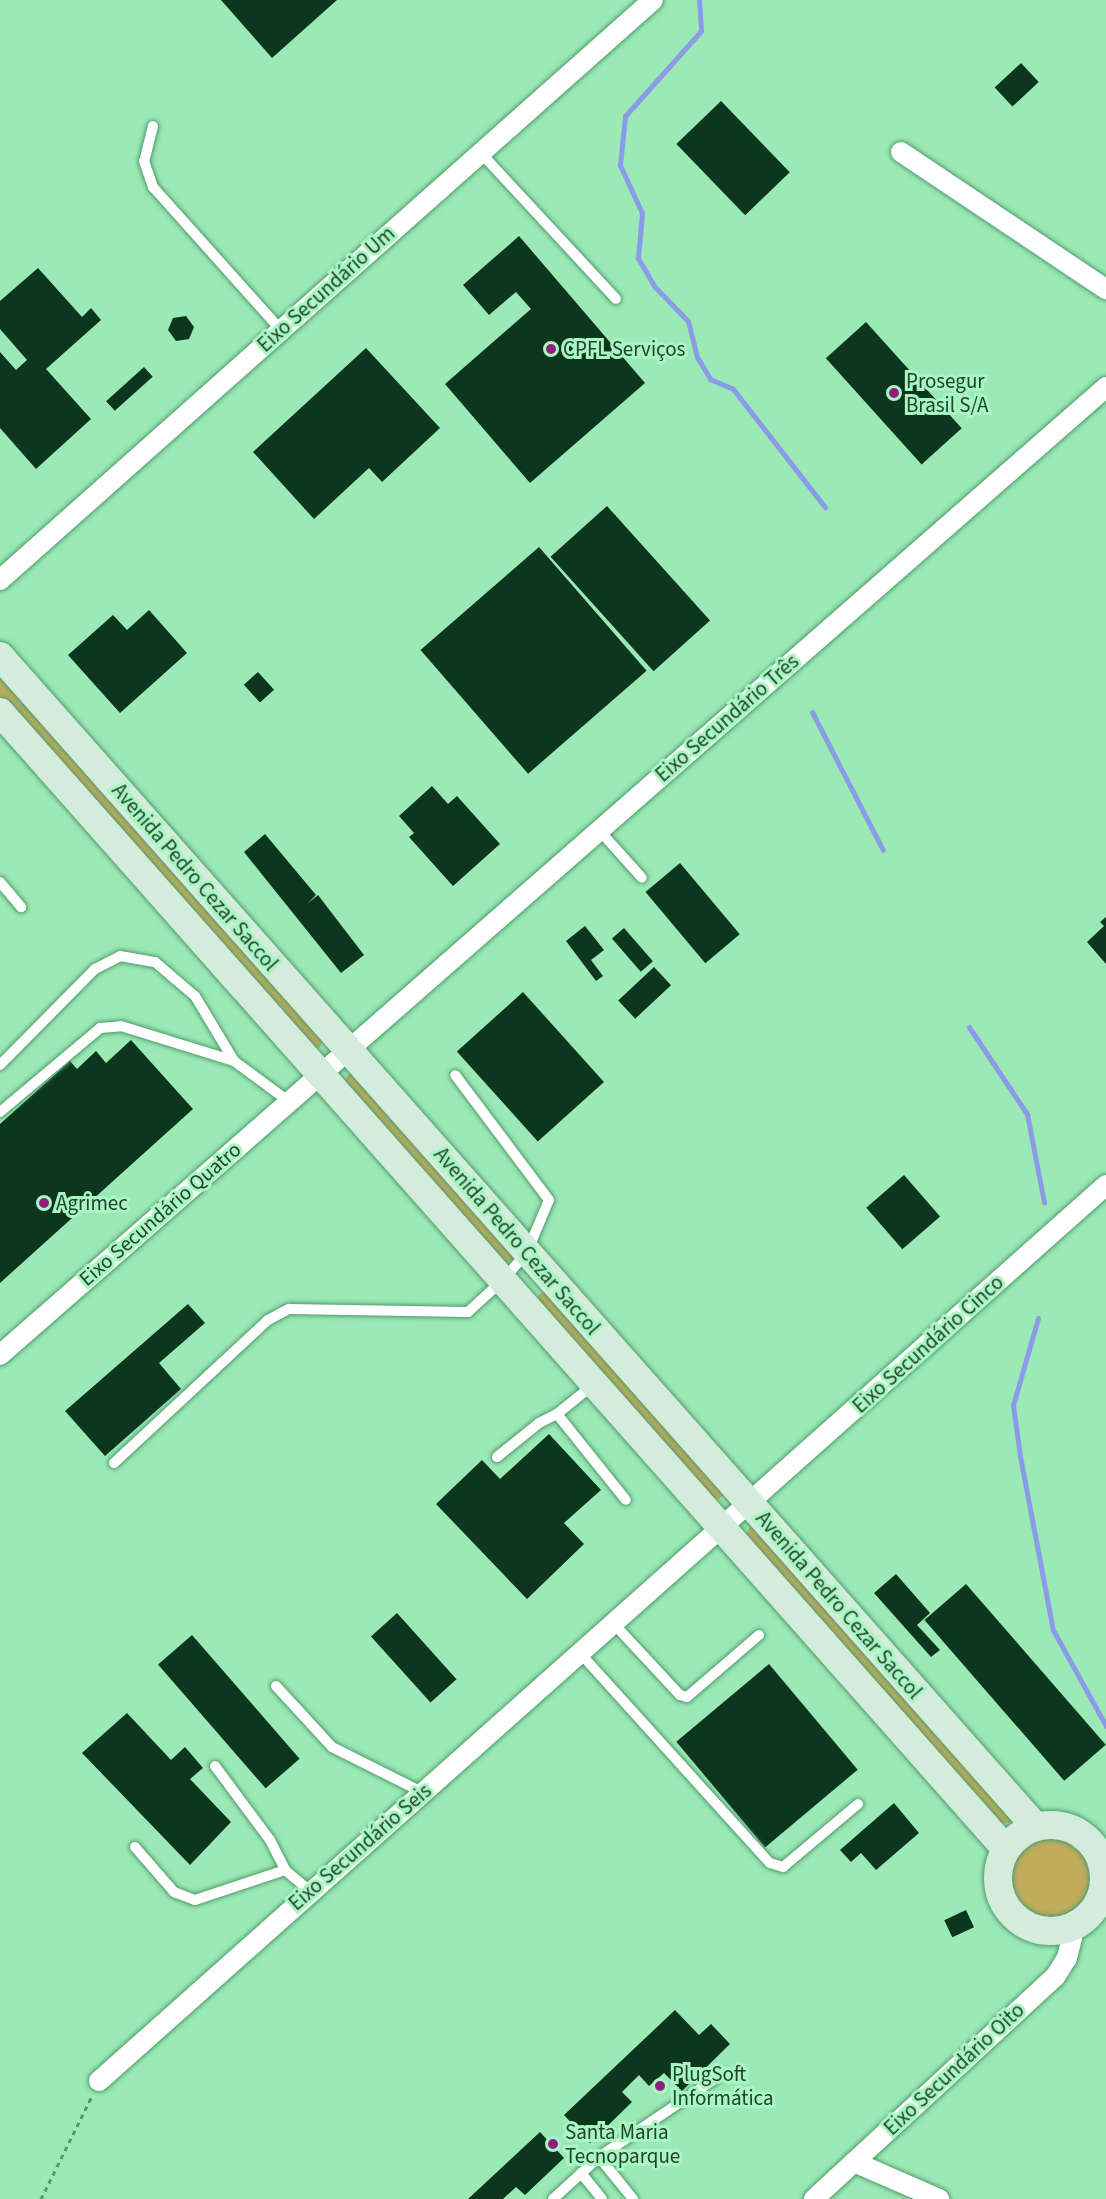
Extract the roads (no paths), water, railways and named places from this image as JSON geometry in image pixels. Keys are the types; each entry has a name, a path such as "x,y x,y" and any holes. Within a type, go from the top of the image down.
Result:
{"street":[{"name":"Eixo Secundário Um","path":"0,580 653,0"},
{"path":"901,153 1106,289"},
{"name":"Eixo Secundário Três","path":"320,1073 1106,387"},
{"name":"Avenida Pedro Cezar Saccol","path":"0,656 1035,1826"},
{"name":"Avenida Pedro Cezar Saccol","path":"0,712 1005,1848"},
{"name":"Eixo Secundário Quatro","path":"0,1355 320,1073"},
{"name":"Eixo Secundário Cinco","path":"722,1528 1106,1185"},
{"name":"Eixo Secundário Seis","path":"99,2081 310,1891 722,1528"},
{"path":"1062,1824 1078,1832 1102,1857 1105,1884 1096,1909 1075,1927 1048,1933 1021,1924 1002,1903 997,1875 1005,1848 1035,1826 1062,1824"},
{"name":"Eixo Secundário Oito","path":"814,2199 1055,1977 1067,1958 1075,1927"},
{"path":"854,2162 939,2199"}],"lane":[{"path":"153,126 144,161 153,188 280,330"},
{"path":"480,153 616,299"},
{"path":"599,830 642,878"},
{"path":"0,882 21,907"},
{"path":"0,1065 95,969 120,957 155,962 195,996 234,1061"},
{"path":"0,1112 100,1028 122,1026 234,1061 288,1101"},
{"path":"114,1463 268,1320 289,1309 468,1312 503,1280 527,1252 549,1200 455,1075"},
{"path":"497,1457 539,1423 557,1414 594,1383"},
{"path":"557,1414 626,1500"},
{"path":"614,1624 680,1695 687,1697 759,1635"},
{"path":"580,1653 770,1863 783,1867 858,1804"},
{"path":"276,1686 332,1747 422,1792"},
{"path":"216,1766 270,1840 285,1870 310,1891"},
{"path":"135,1847 174,1892 195,1900 285,1870"},
{"path":"553,2199 599,2157 719,2076"},
{"path":"599,2157 633,2199"},
{"path":"581,2173 602,2199"}],"waterway":[{"path":"699,0 701,31 625,116 620,165 642,213 638,258 655,287 688,321 697,357 710,379 733,389 825,507"},
{"path":"812,712 883,850"},
{"path":"969,1027 1027,1114 1044,1202"},
{"path":"1038,1318 1013,1405 1020,1456 1053,1630 1106,1726"}],"place":[{"name":"CPFL Serviços","path":"551,349"},
{"name":"Prosegur Brasil S/A","path":"894,393"},
{"name":"Agrimec","path":"44,1203"},
{"name":"PlugSoft Informática","path":"660,2086"},
{"name":"Santa Maria Tecnoparque","path":"553,2144"}]}
